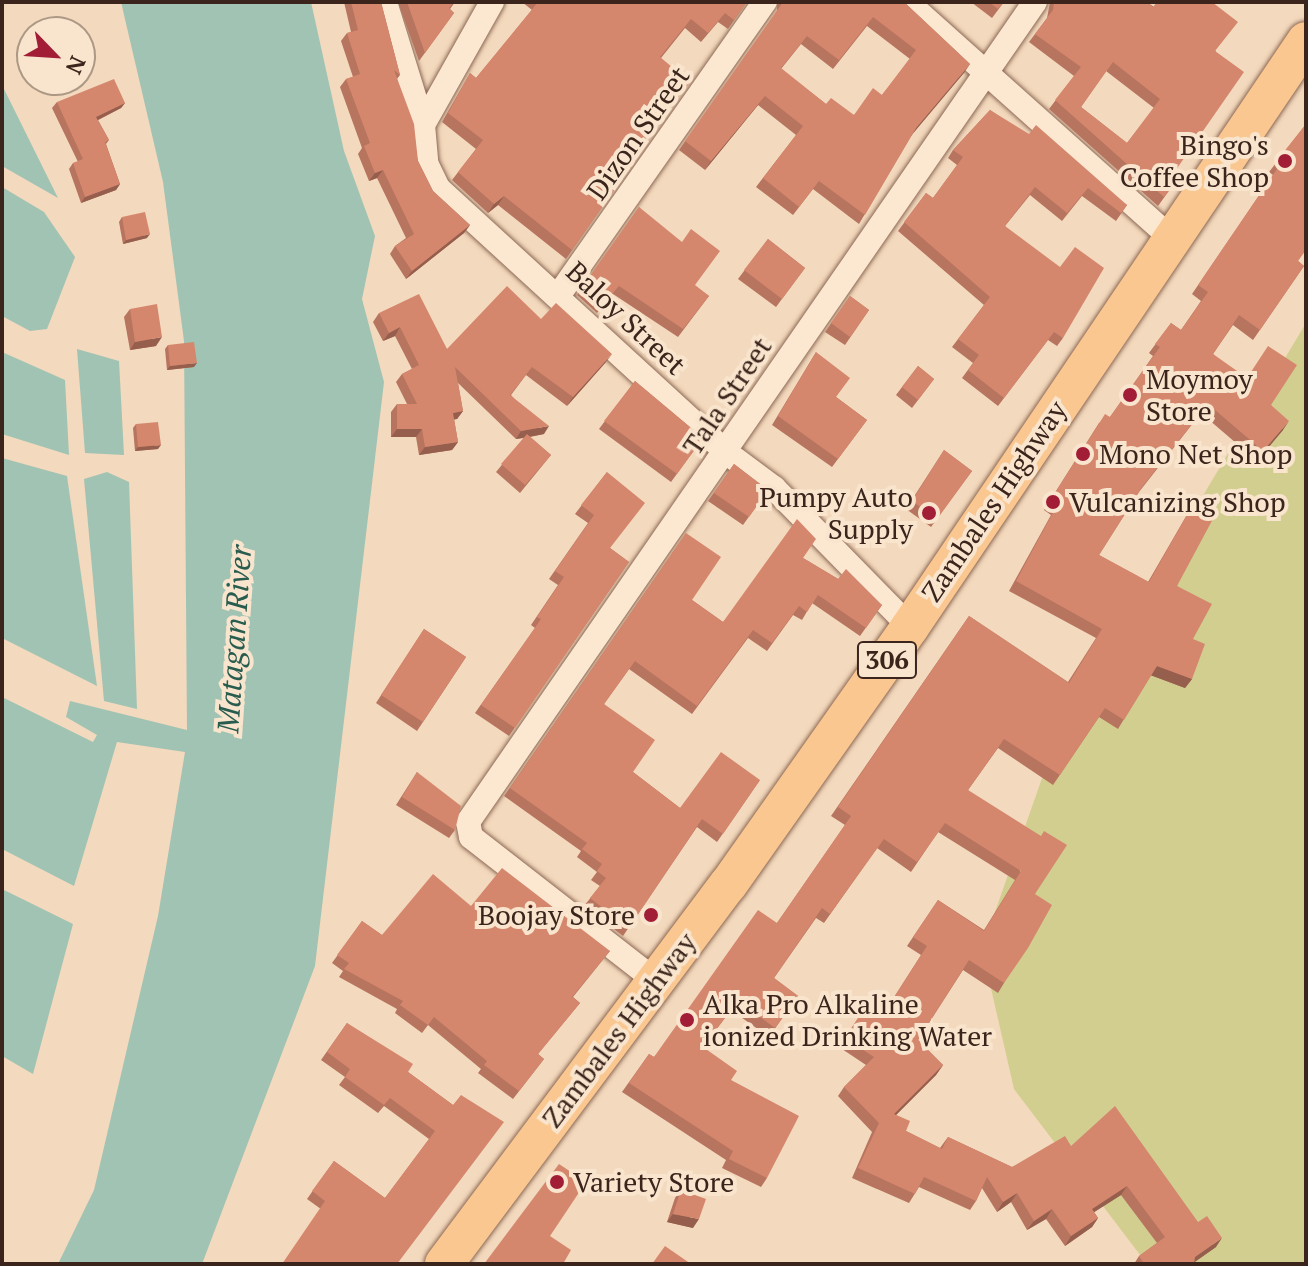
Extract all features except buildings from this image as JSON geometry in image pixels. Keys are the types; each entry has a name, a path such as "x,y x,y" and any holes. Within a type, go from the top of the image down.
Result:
{"main road":[{"name":"Zambales Highway","path":"444,1264 656,981 910,627 1170,237 1306,41"}],"street":[{"path":"385,2 423,125"},
{"path":"423,125 492,2"},
{"name":"Dizon Street","path":"558,296 765,2"},
{"path":"907,2 1170,237"},
{"name":"Tala Street","path":"656,981 471,837 468,822 727,453 984,69 1035,2"},
{"name":"Baloy Street","path":"423,125 426,163 438,188 727,453 774,488 910,627"}],"shaded area":[{"path":"1306,323 1306,1264 1147,1264 1014,1089 982,949 1053,747"}],"water":[{"name":"Matagan River","path":"121,2 311,2 344,151 375,236 362,299 384,382 315,966 202,1264 58,1264 94,1190 158,916 185,752 117,742 74,886 2,849 2,697 93,742 97,735 66,717 70,701 187,730 184,341 163,182"},
{"path":"2,85 58,198 2,166"},
{"path":"2,187 44,212 75,257 47,329 30,331 2,316"},
{"path":"77,349 119,361 124,455 85,453"},
{"path":"2,352 65,380 69,455 2,434"},
{"path":"2,458 67,476 97,686 2,638"},
{"path":"107,472 129,482 137,709 104,701 84,479"},
{"path":"2,889 73,924 33,1074 2,1056"}],"place":[{"name":"Bingo's Coffee Shop","path":"1285,161"},
{"name":"Moymoy Store","path":"1130,395"},
{"name":"Mono Net Shop","path":"1083,454"},
{"name":"Vulcanizing Shop","path":"1053,502"},
{"name":"Pumpy Auto Supply","path":"929,513"},
{"name":"Boojay Store","path":"651,915"},
{"name":"Alka Pro Alkaline ionized Drinking Water","path":"687,1020"},
{"name":"Variety Store","path":"557,1182"}]}
